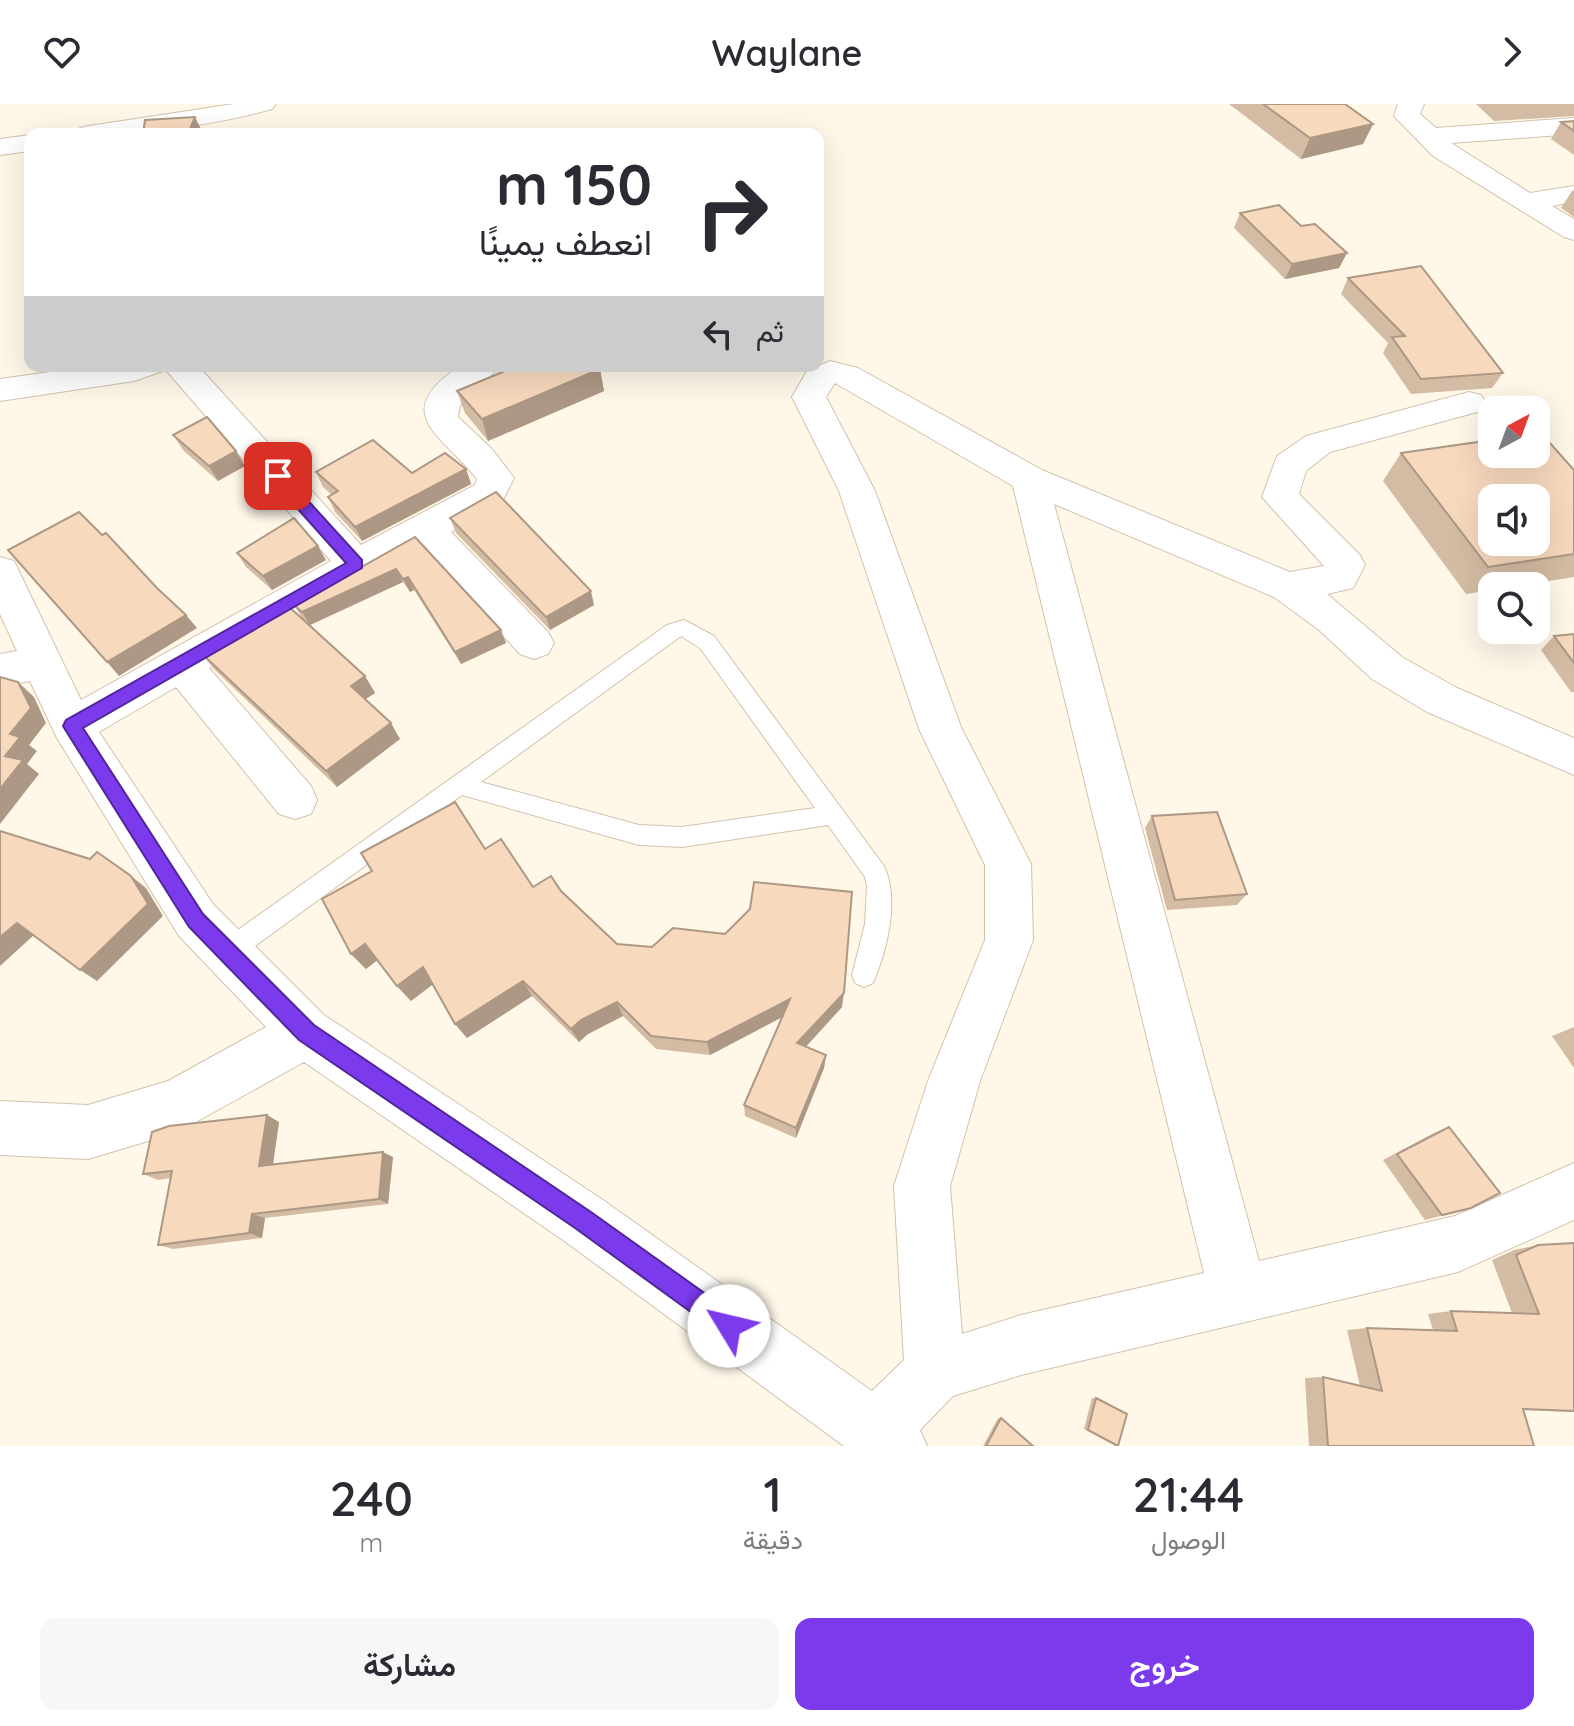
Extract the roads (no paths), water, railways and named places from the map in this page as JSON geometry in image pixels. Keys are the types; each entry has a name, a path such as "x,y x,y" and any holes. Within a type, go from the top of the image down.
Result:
{"street":[{"path":"167,128 232,123 263,104"},
{"path":"1411,104 1407,116 1443,150 1574,231"},
{"path":"1529,104 1574,126"},
{"path":"1428,137 1574,126"},
{"path":"0,147 24,144"},
{"path":"1525,202 1574,194"},
{"path":"935,1372 922,1186 954,1081 1009,940 1008,864 940,729 857,491 809,397 819,379 830,371 846,375 1029,479 1288,587 1333,619 1387,668 1442,700 1574,757"},
{"path":"0,390 37,381 116,376 131,372"},
{"path":"185,372 356,564"},
{"path":"72,726 356,564 478,502 489,493 496,478 441,420 441,406 455,383 473,372"},
{"path":"1288,587 1339,578 1346,565 1280,497 1290,465 1318,444 1469,403"},
{"path":"1029,479 1239,1296"},
{"path":"426,529 534,643"},
{"path":"0,571 21,666 72,726 196,920 306,1033 583,1220 886,1439 935,1372 1021,1345 1458,1244 1574,1191"},
{"path":"181,664 295,800"},
{"path":"0,1128 88,1132 178,1105 306,1033"}],"lane":[{"path":"227,952 674,630 684,628 707,642 876,873 881,889 880,911 864,975"},
{"path":"459,785 639,835 682,837 832,815"}]}
